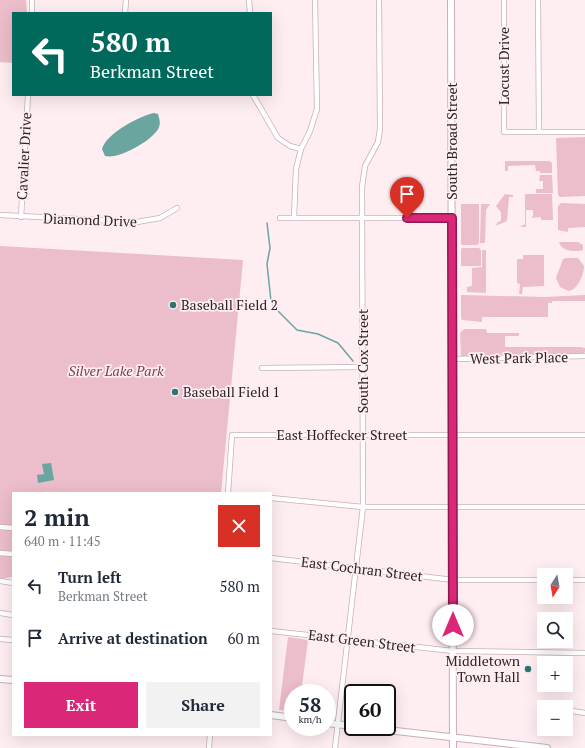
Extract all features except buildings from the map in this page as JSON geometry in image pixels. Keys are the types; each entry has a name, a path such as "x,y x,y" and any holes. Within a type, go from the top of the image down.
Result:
{"main road":[{"name":"South Broad Street","path":"451,0 453,748"},
{"path":"0,679 12,680"},
{"path":"272,715 284,717"},
{"path":"337,724 344,725"},
{"path":"396,731 547,748"}],"street":[{"path":"32,0 32,12"},
{"path":"125,12 126,0"},
{"path":"249,0 250,12"},
{"path":"294,217 296,169 301,149 310,131 317,110 315,0"},
{"name":"South Cox Street","path":"335,748 363,507 362,186 365,166 378,142 380,129 378,0"},
{"name":"Locust Drive","path":"504,0 504,132 540,132"},
{"path":"538,0 540,132 585,132"},
{"name":"Cavalier Drive","path":"21,217 28,96"},
{"path":"253,96 278,138 290,146 301,149"},
{"name":"Diamond Drive","path":"0,215 137,222 160,218 178,208"},
{"path":"280,218 452,218"},
{"name":"West Park Place","path":"453,359 585,356"},
{"path":"262,368 363,367"},
{"name":"East Hoffecker Street","path":"228,492 232,435 585,435"},
{"path":"272,498 363,507 585,507"},
{"path":"0,527 12,528"},
{"path":"0,552 12,554"},
{"name":"East Cochran Street","path":"272,558 453,580 537,580"},
{"path":"573,580 585,580"},
{"path":"0,581 12,583"},
{"path":"0,613 12,614"},
{"name":"East Green Street","path":"272,630 453,651 585,653"},
{"path":"0,639 12,640"},
{"path":"573,711 585,713"},
{"path":"210,736 210,748"}],"green space":[{"path":"0,0 26,0 27,12 12,12 12,63 0,62"},
{"path":"585,137 585,196 560,197 558,195 556,138"},
{"path":"505,161 550,161 552,163 552,173 540,173 540,171 536,171 535,165 508,166 508,171 505,171"},
{"path":"540,175 552,175 553,193 536,193 536,189 543,189 543,181 539,181"},
{"path":"505,194 513,195 513,197 509,197 507,221 495,226 501,221 501,212 496,206"},
{"path":"525,194 552,194 553,220 541,220 541,217 531,218 533,216 533,210 526,210 526,227 520,227 525,224"},
{"path":"561,203 585,204 585,227 568,228 568,232 558,230 558,206"},
{"path":"461,204 479,204 479,243 477,245 461,244"},
{"path":"481,204 490,204 486,210 485,243 480,243"},
{"path":"559,242 578,242 583,245 583,250 573,251 563,248"},
{"name":"Silver Lake Park","path":"0,246 243,260 221,492 12,492 12,577 0,579"},
{"path":"462,248 479,248 481,250 481,266 461,266"},
{"path":"482,250 486,250 486,293 467,292 467,287 472,286 472,268 482,267"},
{"path":"523,255 544,255 544,286 523,287 522,294 519,294 520,284 517,283 517,259 523,259"},
{"path":"578,258 584,266 580,281 572,290 569,291 560,287 556,278 563,259"},
{"path":"461,295 545,297 585,295 585,301 552,301 552,303 548,303 548,317 482,317 482,322 462,320"},
{"path":"464,329 486,329 487,333 519,333 519,336 505,336 505,347 580,347 585,348 585,352 583,354 461,357 460,333"},
{"path":"288,637 308,640 302,684 284,684 284,710 279,710"}],"water":[{"path":"154,113 158,114 160,124 156,132 151,137 136,148 127,152 119,155 105,156 102,149 110,137 124,126"},
{"path":"51,463 54,480 38,483 37,475 44,474 42,464"}],"waterway":[{"path":"267,223 270,248 267,264 271,301 274,307 297,330 318,334 338,343 353,361"}],"place":[{"name":"Baseball Field 2","path":"173,305"},
{"name":"Baseball Field 1","path":"175,392"},
{"name":"Middletown Town Hall","path":"528,669"}],"route":[{"path":"407,218 452,218 453,625"}]}
